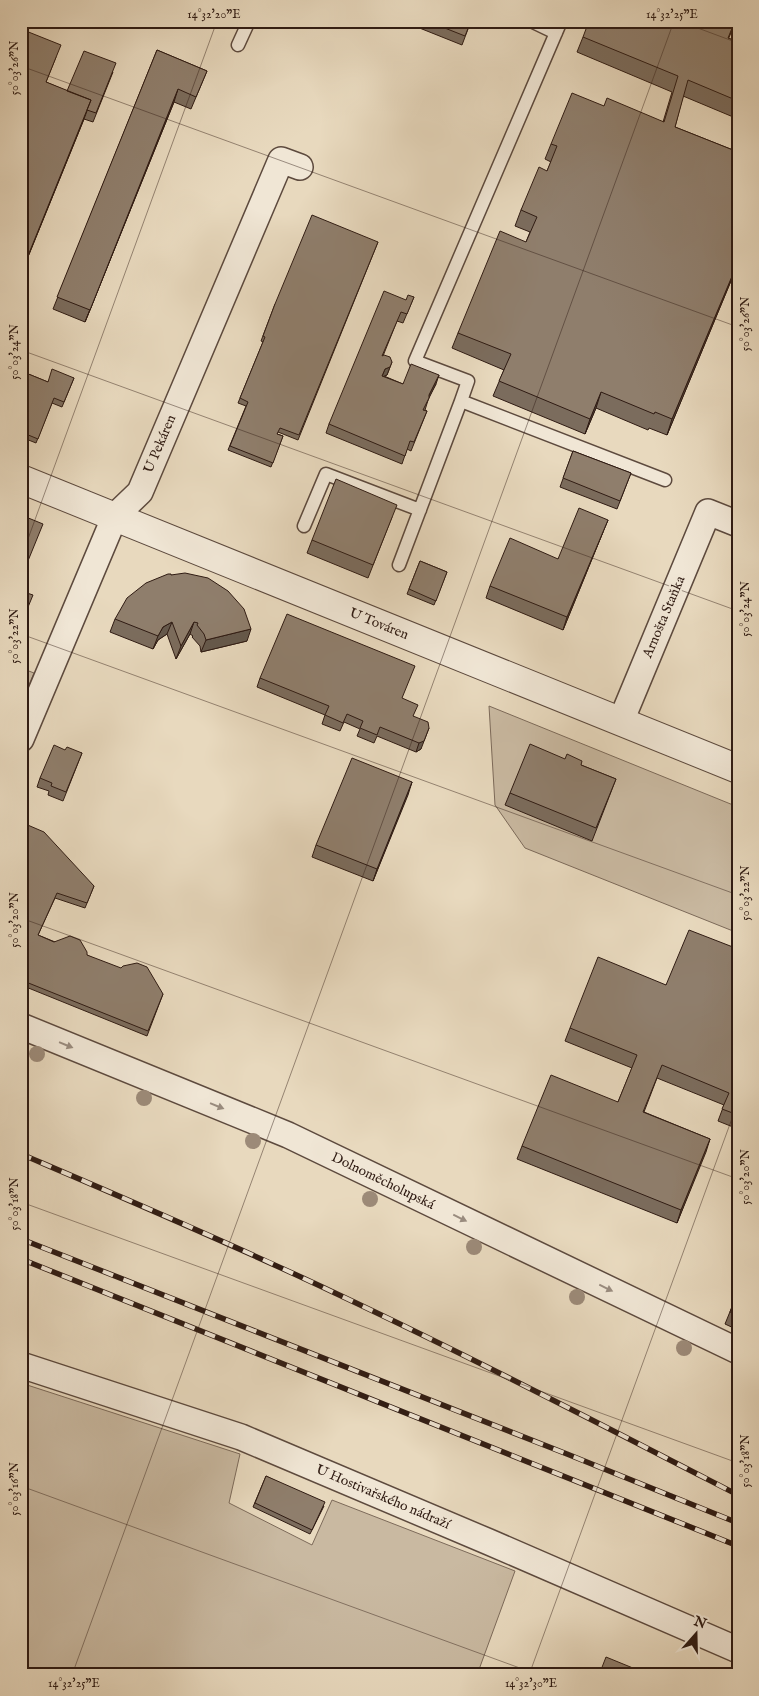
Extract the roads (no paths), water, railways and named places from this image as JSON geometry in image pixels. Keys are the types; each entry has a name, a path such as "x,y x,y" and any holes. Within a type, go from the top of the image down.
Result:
{"street":[{"name":"U Pekáren","path":"21,739 115,516 140,492 281,160 300,167"},
{"name":"U Továren","path":"21,479 738,769"},
{"name":"Arnošta Staňka","path":"620,721 708,512 738,524"},
{"name":"Dolnoměcholupská","path":"21,1026 288,1135 738,1351"},
{"name":"U Hostivařského nádraží","path":"21,1365 241,1437 738,1650"}],"lane":[{"path":"238,45 249,21"},
{"path":"399,565 468,381 415,361 558,27 531,21"},
{"path":"461,401 665,480"},
{"path":"304,526 326,474 420,510"}],"railway":[{"path":"21,1154 218,1239 386,1317 738,1495"},
{"path":"21,1239 738,1523"},
{"path":"21,1259 738,1546"}]}
